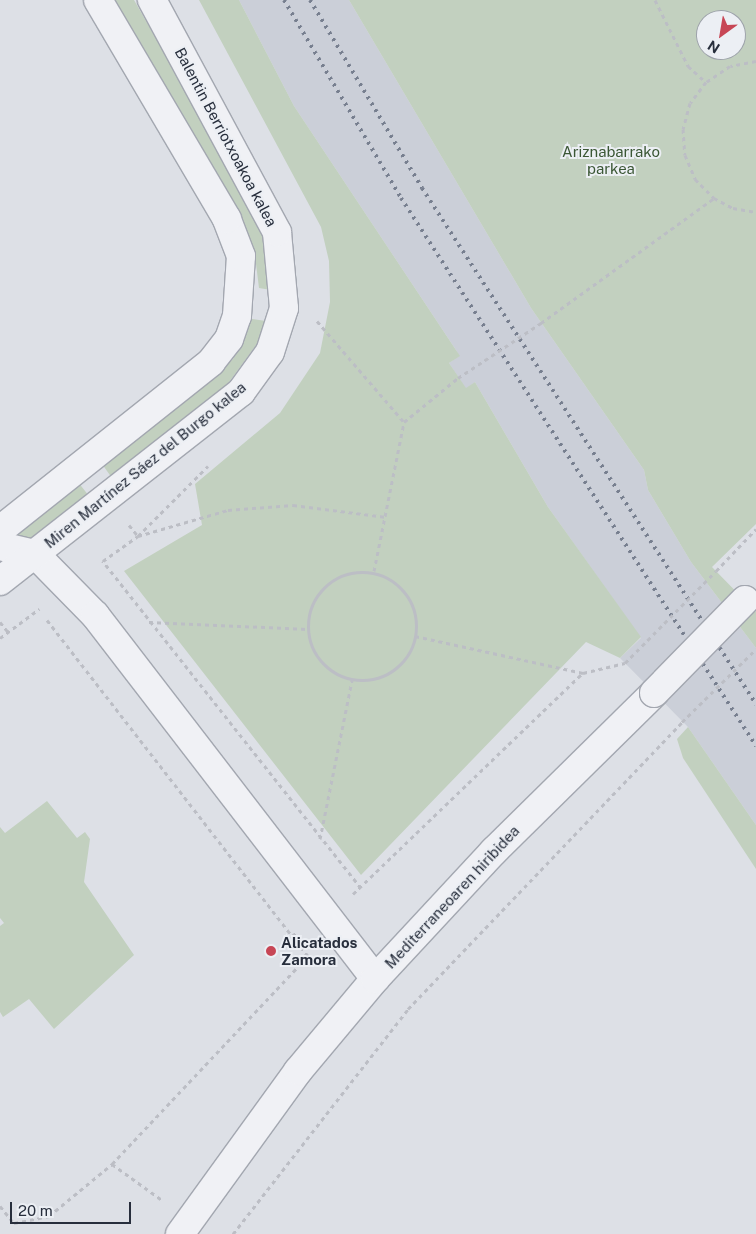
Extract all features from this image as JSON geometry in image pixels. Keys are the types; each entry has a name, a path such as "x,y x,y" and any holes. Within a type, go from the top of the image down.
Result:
{"street":[{"path":"0,530 211,362 229,339 240,298 241,256 227,219 98,0"},
{"name":"Balentin Berriotxoakoa kalea","path":"152,0 277,232 284,308"},
{"name":"Miren Martínez Sáez del Burgo kalea","path":"0,581 241,392 270,352 284,308"},
{"path":"0,546 35,554 95,615 326,911 376,979"},
{"name":"Mediterraneoaren hiribidea","path":"180,1234 298,1071 376,979 494,851 654,693 750,594"}],"path":[{"path":"655,0 688,66 706,82"},
{"path":"756,61 730,66 706,82 690,103 683,129 685,154 695,179 714,198 733,208 756,212"},
{"path":"374,571 404,422 458,378 541,323 714,198"},
{"path":"310,314 404,422"},
{"path":"361,888 319,840 148,622 103,561 138,536 228,510 284,506 386,518"},
{"path":"415,636 584,673 624,664 756,529"},
{"path":"374,571 398,585 412,603 417,619 415,636 396,668 376,679 352,680 333,670 310,646 307,629 310,609 323,591 344,576 374,571"},
{"path":"0,638 39,608 308,956 112,1164 49,1216 14,1223 0,1206"},
{"path":"0,622 8,632"},
{"path":"148,622 307,629"},
{"path":"233,1234 408,1009 682,722 756,649"},
{"path":"292,936 361,888 584,673"},
{"path":"319,840 352,680"}],"shaded area":[{"path":"239,0 349,0 531,308 644,470 648,490 691,562 756,648 756,825 688,727 620,658 641,638 548,507 475,382 466,389 449,363 459,356 456,350 294,106"}],"green space":[{"path":"110,0 134,0 254,209 266,243 271,290 259,288 254,248 241,220"},
{"path":"199,0 239,0 294,106 460,356 449,363 466,388 475,382 548,507 641,637 620,658 586,642 361,875 124,571 202,525 195,484 280,413 320,353 330,302 329,261 321,227"},
{"name":"Ariznabarrako parkea","path":"349,0 756,0 756,524 712,567 756,612 756,648 691,562 648,490 644,470 531,308"},
{"path":"252,319 266,321 257,344 224,389 112,478 102,464 213,379 233,359"},
{"path":"78,482 89,496 30,543 9,534"},
{"path":"688,727 756,825 756,869 683,758 677,739"},
{"path":"47,801 77,838 85,832 90,839 84,882 134,955 54,1029 29,999 3,1017 0,1012 0,926 4,923 0,918 0,827 5,833"}],"railway":[{"path":"284,0 401,198 756,746"},
{"path":"310,0 422,188 756,704"}],"place":[{"name":"Alicatados Zamora","path":"271,951"}]}
